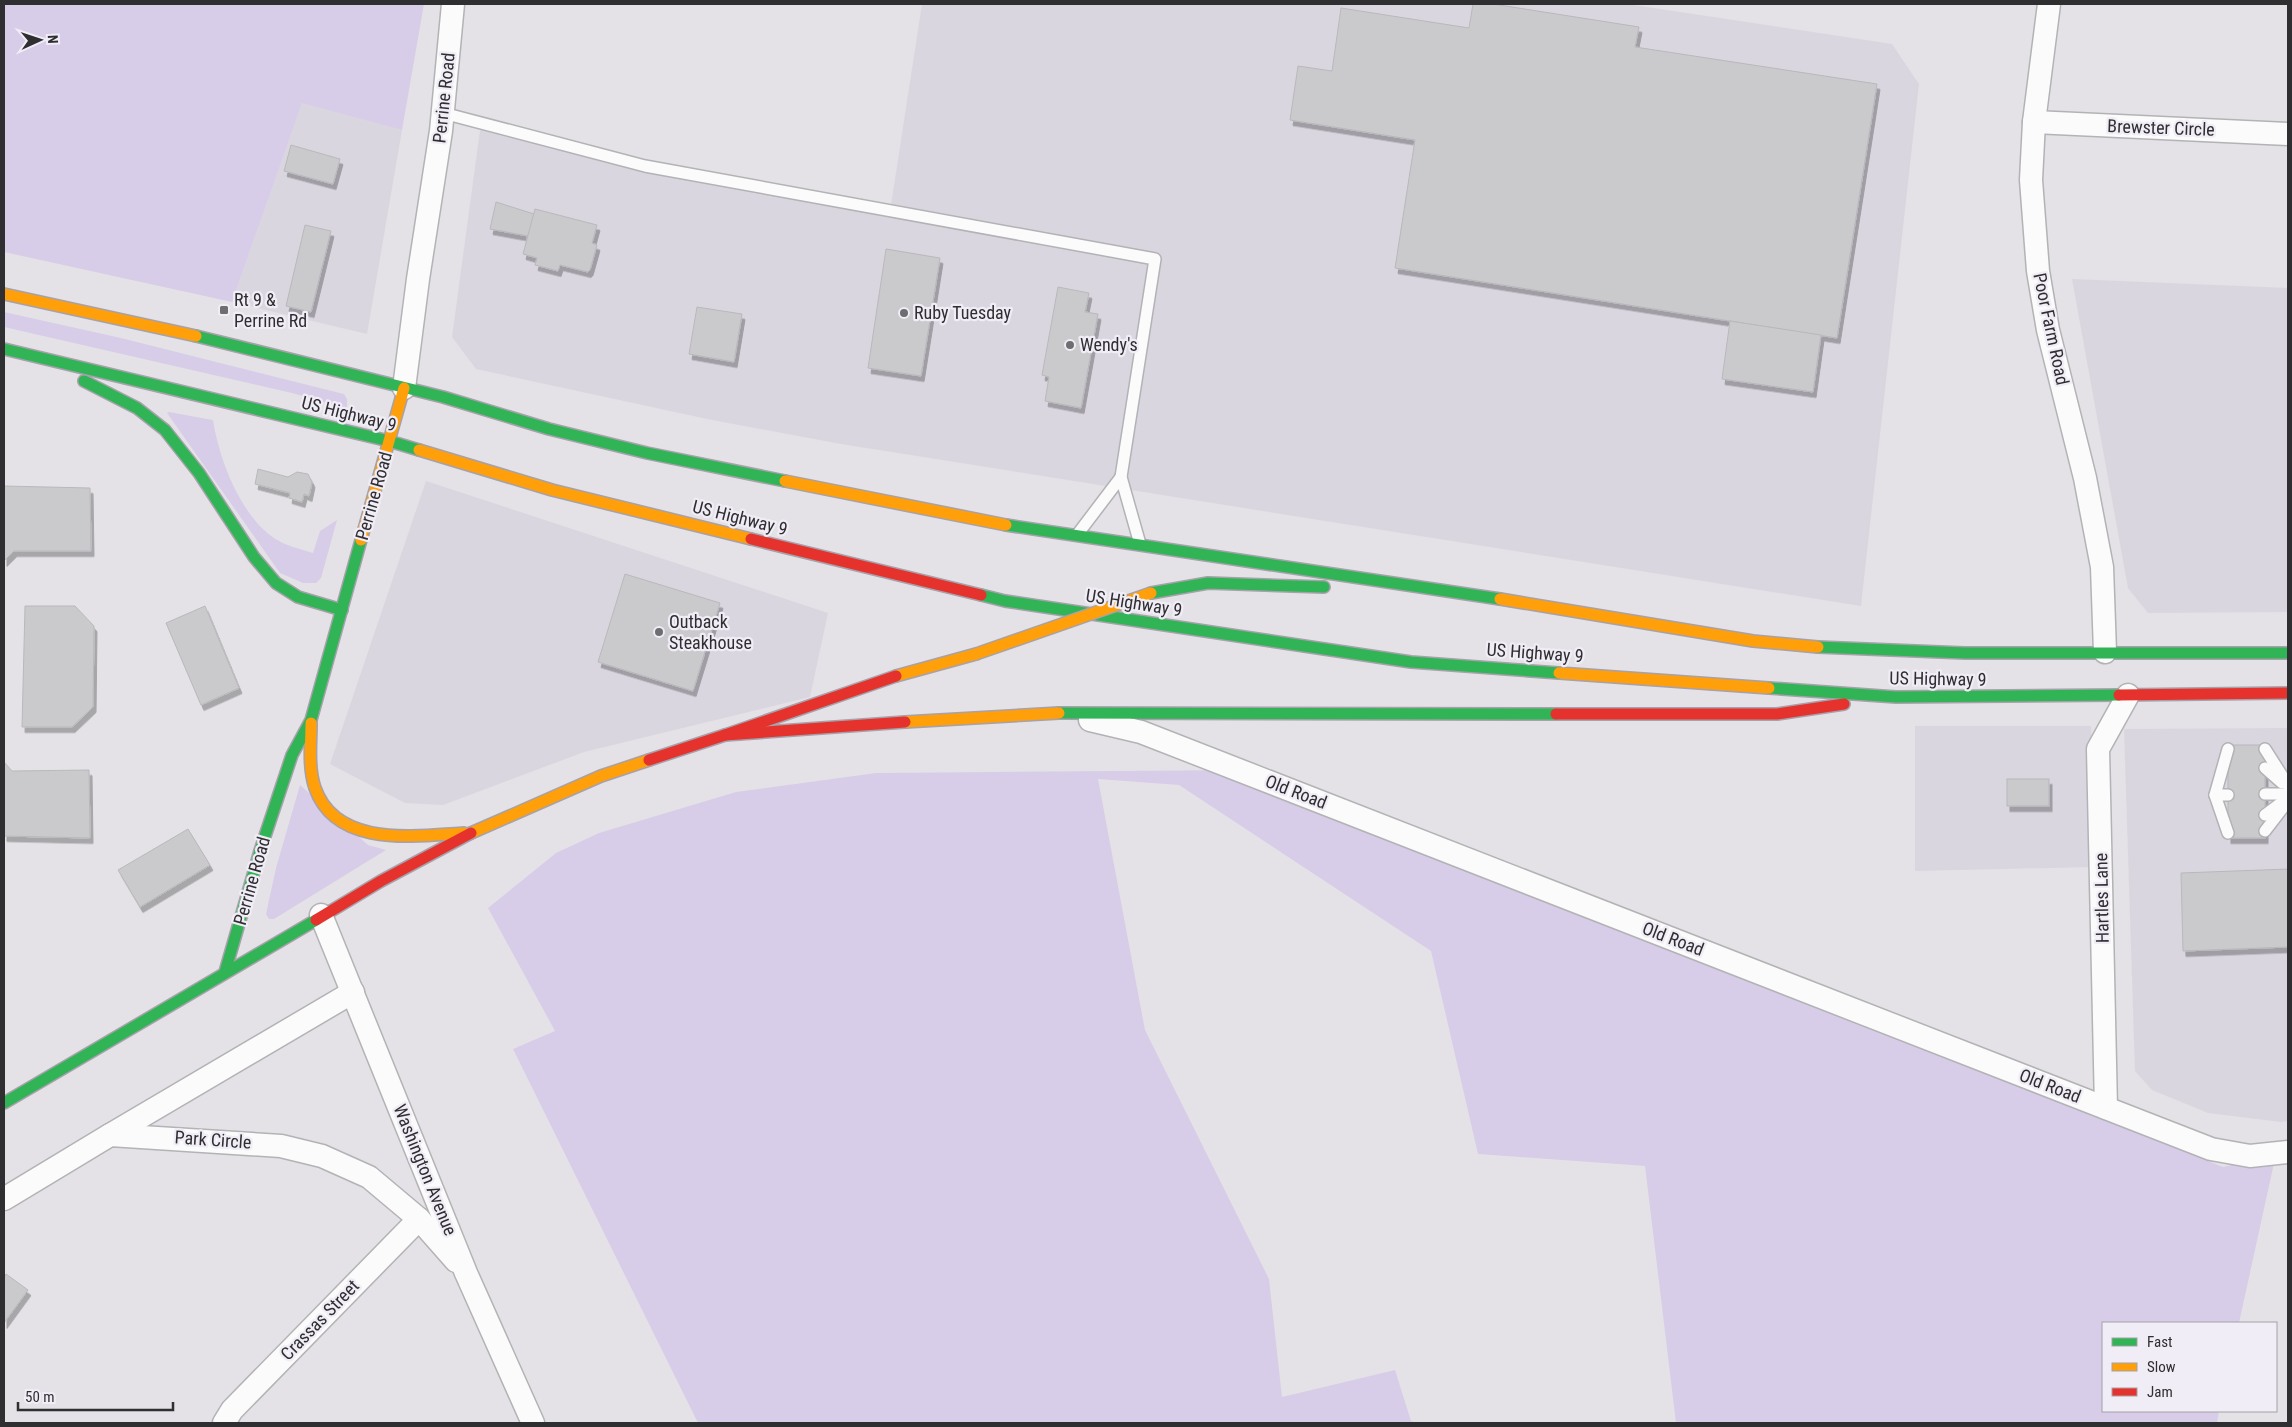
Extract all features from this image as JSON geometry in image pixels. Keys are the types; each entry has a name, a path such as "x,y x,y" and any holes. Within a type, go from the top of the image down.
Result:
{"main road":[{"name":"US Highway 9","path":"4,294 240,345 443,397 549,429 647,453 1026,529 1441,589 1753,641 1835,648 1965,653 2288,653"},
{"name":"US Highway 9","path":"4,349 389,441 552,490 1005,601 1411,662 1896,697 2288,693"},
{"path":"19,352 126,400 165,430 210,488 251,554 270,577 286,591 302,599 342,610"},
{"name":"Perrine Road","path":"225,972 260,851 292,755 311,720 404,388"},
{"path":"4,1102 322,915 473,832 601,776 903,674 976,654 1152,593 1208,583 1441,589"},
{"path":"726,735 829,726 1059,714 1777,714 1896,697"},
{"path":"311,720 310,758 317,793 329,814 348,826 375,835 412,836 473,832"}],"street":[{"name":"Perrine Road","path":"404,388 443,113 453,4"},
{"name":"Poor Farm Road","path":"2049,4 2034,122 2031,180 2038,271 2048,330 2085,478 2102,567 2105,652"},
{"name":"Brewster Circle","path":"2034,122 2288,134"},
{"name":"Hartles Lane","path":"2106,1108 2098,749 2128,696"},
{"name":"Old Road","path":"1059,714 1141,732 2211,1149 2250,1156 2288,1152"},
{"name":"Washington Avenue","path":"322,915 466,1272 533,1423"},
{"path":"4,1199 110,1134 354,992"},
{"name":"Park Circle","path":"110,1134 281,1146 322,1156 369,1177 419,1219 466,1272"},
{"name":"Crassas Street","path":"224,1423 232,1410 419,1219"}],"lane":[{"path":"443,113 645,166 1155,259 1120,477 1141,546"},
{"path":"1076,536 1120,477"},
{"path":"2228,749 2215,795 2228,833"},
{"path":"2265,749 2288,787"},
{"path":"2215,795 2228,768"},
{"path":"2265,768 2288,787"},
{"path":"2265,794 2288,794"},
{"path":"2215,795 2228,795"},
{"path":"2215,795 2228,816"},
{"path":"2265,815 2288,799"},
{"path":"2265,831 2288,799"}],"shaded area":[{"path":"4,4 424,4 402,130 302,103 232,302 4,252"},
{"path":"922,4 1627,4 1892,44 1919,84 1861,606 841,444 707,419 476,369 452,337 481,123 889,218"},
{"path":"302,102 402,130 367,334 232,302"},
{"path":"2072,279 2288,288 2288,612 2148,613 2128,588"},
{"path":"4,312 121,338 344,394 347,399 347,407 4,327"},
{"path":"167,413 213,420 220,452 241,501 262,528 274,538 288,545 313,553 320,531 337,520 321,578 316,583 303,583 280,573"},
{"path":"426,481 828,613 810,697 584,752 443,805 405,803 330,764"},
{"path":"1915,726 2091,726 2094,867 1915,871"},
{"path":"2288,728 2288,1121 2281,1122 2208,1113 2152,1090 2135,1071 2124,729"},
{"path":"1243,770 2223,1167 2276,1154 2239,1322 2102,1322 2102,1412 2219,1412 2217,1423 1676,1423 1645,1166 1478,1154 1431,951 1179,785 1098,779 1145,1030 1269,1279 1282,1397 1395,1370 1411,1421 1416,1423 698,1423 513,1049 555,1031 488,908 556,853 599,833 736,792 876,773"},
{"path":"300,785 368,845 386,850 274,919 269,919 266,914 276,868"}],"building":[{"path":"1473,4 1493,4 1639,27 1635,47 1877,84 1837,338 1395,268 1415,140 1290,120 1298,66 1332,71 1341,8 1469,28"},
{"path":"291,145 340,159 333,184 284,171"},
{"path":"496,202 534,214 528,236 490,229"},
{"path":"535,209 597,225 592,243 597,245 588,272 560,265 558,271 535,265 537,258 523,254"},
{"path":"305,225 331,231 311,312 286,306"},
{"name":"Ruby Tuesday","path":"886,249 940,258 921,376 868,368"},
{"name":"Wendy's","path":"1058,287 1089,293 1085,312 1098,314 1081,408 1045,401 1049,377 1042,375"},
{"path":"697,307 742,314 734,362 689,354"},
{"path":"1730,321 1821,335 1813,392 1722,379"},
{"path":"258,469 288,477 297,472 308,474 312,482 309,496 304,494 302,502 289,498 290,493 255,484"},
{"path":"4,486 90,488 91,551 14,551 4,561"},
{"name":"Outback Steakhouse","path":"625,574 720,603 693,691 598,662"},
{"path":"25,606 75,606 94,626 93,707 72,727 22,727"},
{"path":"205,606 239,688 201,705 166,623"},
{"path":"2228,745 2265,745 2265,838 2228,838"},
{"path":"4,762 12,771 89,770 90,838 4,836"},
{"path":"2007,779 2049,779 2049,806 2007,806"},
{"path":"188,829 210,865 140,907 118,870"},
{"path":"2288,869 2288,947 2183,951 2181,873"},
{"path":"6,1274 28,1290 4,1323 4,1278"}],"traffic: fast":[{"path":"196,336 443,397 549,429 647,453 785,481"},
{"path":"4,349 389,441 419,450"},
{"path":"84,381 137,408 165,430 199,473 254,557 276,583 298,597 342,610"},
{"path":"1006,525 1500,599"},
{"path":"225,972 260,851 292,755 311,720 361,540"},
{"path":"1151,593 1208,583 1324,587"},
{"path":"981,595 1005,601 1411,662 1559,673"},
{"path":"1818,647 1965,653 2288,653"},
{"path":"1769,688 1896,697 2119,695"},
{"path":"1059,713 1556,714"},
{"path":"4,1103 316,920"}],"traffic: slow":[{"path":"4,294 196,336"},
{"path":"361,540 404,388"},
{"path":"419,450 552,490 751,539"},
{"path":"785,481 1006,525"},
{"path":"976,654 1151,593"},
{"path":"1500,599 1753,641 1818,647"},
{"path":"896,676 976,654"},
{"path":"1559,673 1769,688"},
{"path":"905,722 1059,713"},
{"path":"311,723 311,764 315,788 325,807 340,821 358,829 379,834 423,836 464,833"},
{"path":"471,833 601,776 649,760"}],"traffic: jam":[{"path":"751,539 981,595"},
{"path":"725,735 896,676"},
{"path":"2119,695 2288,693"},
{"path":"1556,714 1777,714 1844,704"},
{"path":"649,760 725,735 905,722"},
{"path":"316,920 381,881 471,833"}],"place":[{"name":"Rt 9 & Perrine Rd","path":"224,310"},
{"name":"Ruby Tuesday","path":"904,313"},
{"name":"Wendy's","path":"1070,345"},
{"name":"Outback Steakhouse","path":"659,632"}]}
